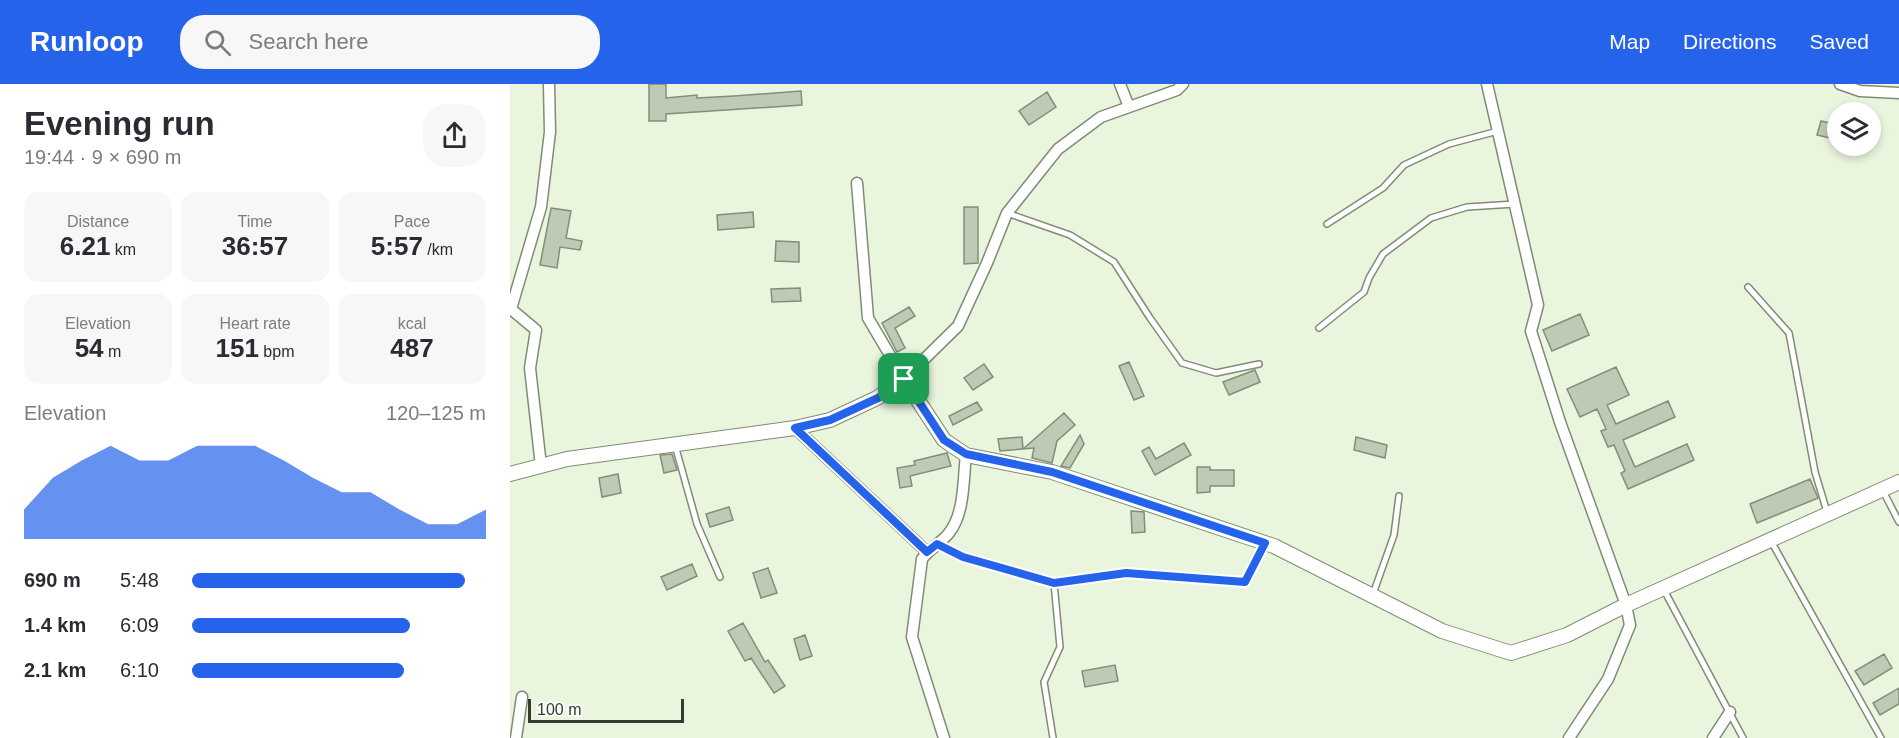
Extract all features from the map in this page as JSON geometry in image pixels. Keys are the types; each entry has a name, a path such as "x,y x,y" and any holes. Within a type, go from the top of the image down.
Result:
{"street":[{"path":"541,466 530,368 536,330 510,309 541,207 550,132 549,84"},
{"path":"1120,84 1129,107"},
{"path":"510,474 567,459 795,428 830,420 878,398 904,379 958,326 987,263 1006,213 1058,150 1101,117 1177,90 1184,84"},
{"path":"1488,84 1538,305 1531,331 1560,422 1626,605 1630,626 1608,679 1569,738"},
{"path":"1840,84 1860,91 1899,93"},
{"path":"857,183 868,318 944,440 966,454 1052,472 1265,543 1442,631 1511,653 1567,635 1626,605 1899,482"},
{"path":"795,428 927,552"},
{"path":"944,738 912,637 922,560 927,552 951,532 960,508 966,454"},
{"path":"516,738 522,697"},
{"path":"1713,738 1730,712"}],"lane":[{"path":"1328,224 1383,188 1404,165 1449,144 1498,131"},
{"path":"1319,328 1364,292 1383,254 1431,218 1467,207 1515,204"},
{"path":"1006,213 1070,235 1114,262 1182,363 1216,373 1259,364"},
{"path":"1748,287 1789,333 1815,472 1827,514"},
{"path":"675,443 697,524 720,578"},
{"path":"1883,489 1899,522"},
{"path":"1372,596 1394,535 1398,496"},
{"path":"1770,540 1881,738"},
{"path":"937,544 963,557 1054,583 1126,573 1245,582 1265,543"},
{"path":"1053,738 1044,682 1060,648 1054,583"},
{"path":"1663,588 1743,738"}],"building":[{"path":"649,84 666,84 666,98 801,91 802,105 666,114 666,121 649,121"},
{"path":"1047,92 1056,107 1029,125 1019,111"},
{"path":"1821,121 1827,122 1827,137 1817,135"},
{"path":"964,207 978,207 978,263 964,264"},
{"path":"551,208 571,211 566,238 582,241 580,250 560,247 557,268 540,265"},
{"path":"753,212 754,227 718,230 717,215"},
{"path":"776,241 799,242 799,262 775,261"},
{"path":"800,288 801,301 772,302 771,289"},
{"path":"909,307 915,316 895,328 905,348 897,352 882,323"},
{"path":"1580,314 1589,335 1552,351 1543,330"},
{"path":"1129,362 1144,396 1134,400 1119,366"},
{"path":"984,364 993,377 973,390 964,378"},
{"path":"1616,367 1629,395 1607,405 1616,424 1668,401 1675,417 1623,440 1635,467 1687,444 1694,460 1628,489 1621,473 1625,471 1614,445 1608,447 1601,431 1606,429 1597,409 1580,417 1567,389"},
{"path":"1255,370 1260,382 1229,395 1223,382"},
{"path":"977,402 982,410 953,425 949,416"},
{"path":"1064,413 1075,425 1057,441 1052,463 1032,458 1034,448 1023,449"},
{"path":"1080,435 1084,444 1070,468 1061,466"},
{"path":"1022,437 1023,449 1000,451 998,439"},
{"path":"1356,437 1387,445 1385,458 1354,450"},
{"path":"1184,443 1191,455 1155,475 1142,451 1149,447 1156,459"},
{"path":"947,453 951,466 910,476 912,486 900,488 897,468 915,465 914,461"},
{"path":"672,454 677,470 664,473 660,455"},
{"path":"1197,467 1210,467 1210,470 1234,470 1234,486 1210,486 1210,492 1197,493"},
{"path":"618,474 621,493 602,497 599,478"},
{"path":"1810,479 1818,498 1757,523 1750,504"},
{"path":"729,507 733,520 710,527 706,514"},
{"path":"1131,511 1144,512 1145,532 1132,533"},
{"path":"692,564 697,576 667,590 661,577"},
{"path":"768,568 777,593 761,598 753,573"},
{"path":"743,623 765,662 768,660 785,686 774,693 751,658 745,661 728,631"},
{"path":"805,635 812,656 800,660 794,639"},
{"path":"1884,654 1892,668 1864,685 1855,671"},
{"path":"1115,665 1118,681 1085,687 1082,671"},
{"path":"1899,688 1899,704 1880,715 1873,703"}],"route":[{"path":"904,379 944,440 966,454 1052,472 1265,543 1245,582 1126,573 1054,583 963,557 937,544 927,552 795,428 830,420 878,398 904,379"}]}
